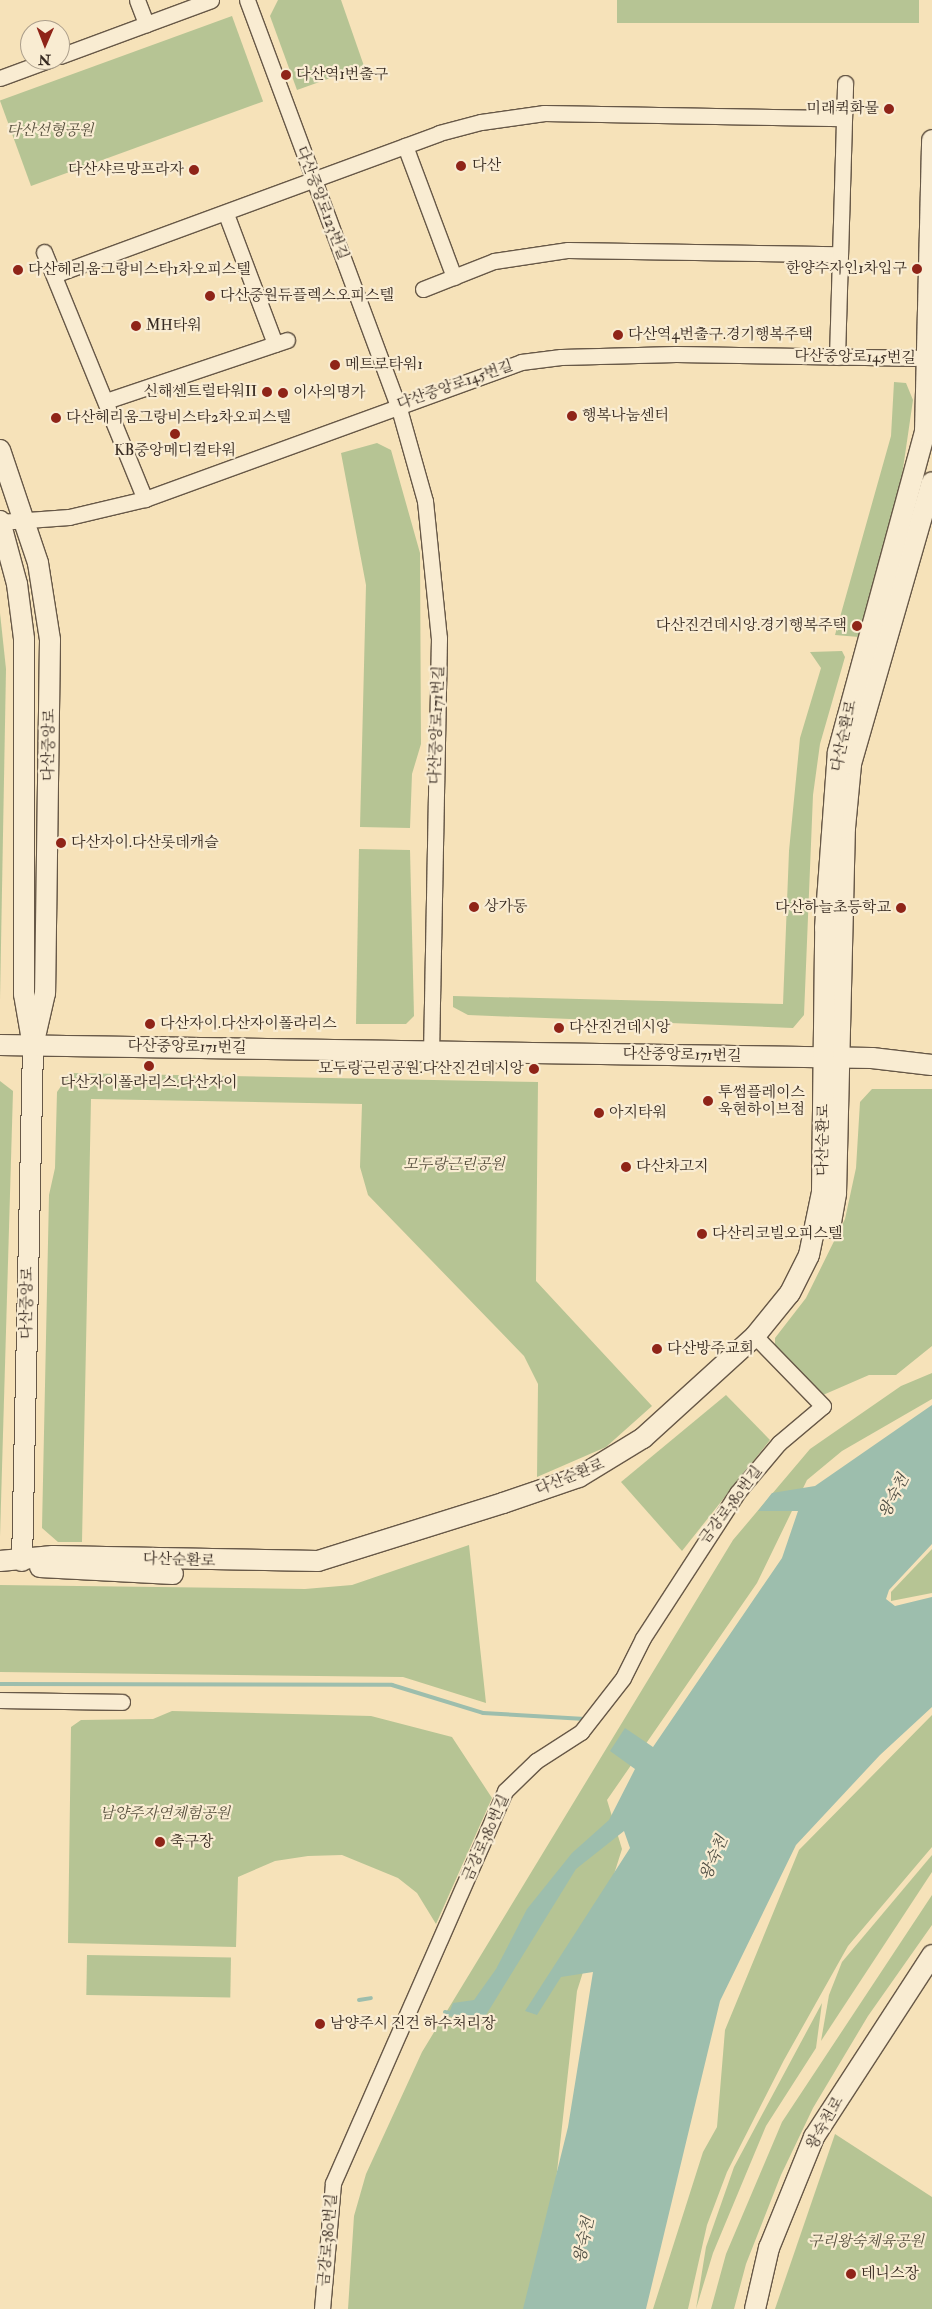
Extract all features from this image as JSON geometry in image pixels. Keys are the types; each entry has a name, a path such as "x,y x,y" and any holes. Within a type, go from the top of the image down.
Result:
{"street":[{"path":"137,0 146,24"},
{"path":"70,52 211,0"},
{"name":"다산중앙로123번길","path":"247,0 398,405"},
{"path":"0,78 22,70"},
{"path":"837,357 837,254 845,83"},
{"path":"54,275 226,214 405,146 481,122 544,113 844,118"},
{"name":"다산순환로","path":"831,1058 828,856 838,752 918,468 928,401 927,358 932,140"},
{"path":"405,146 454,277"},
{"path":"106,401 281,342 226,214"},
{"path":"422,289 494,261 568,250 837,254"},
{"path":"44,252 145,499"},
{"name":"다산중앙로145번길","path":"0,522 27,522 145,499 398,405 521,362 561,356 927,358"},
{"name":"다산중앙로171번길","path":"398,405 425,501 437,584 431,1050"},
{"name":"다산중앙로","path":"0,450 27,522 50,640 45,993 33,1046"},
{"name":"다산순환로","path":"0,1561 22,1561 49,1570 205,1575 351,1565 541,1504 608,1476 656,1441 757,1339 800,1278 816,1231 822,1192 845,828 852,764 932,482"},
{"name":"다산중앙로","path":"0,522 17,584 24,639 24,994 33,1046 22,1561"},
{"name":"다산중앙로171번길","path":"0,1045 431,1050 831,1058 932,1065"},
{"name":"금강로380번길","path":"322,2309 333,2183 505,1791 536,1761 581,1732 623,1678 643,1638 737,1493 778,1443 823,1406 757,1339"},
{"path":"0,1700 122,1702"},
{"name":"왕숙천로","path":"755,2309 769,2248 814,2137 932,1955"}],"green space":[{"path":"278,0 341,0 364,66 297,90 270,16"},
{"path":"617,0 919,0 919,23 617,23"},
{"name":"다산선형공원","path":"232,16 263,102 31,186 0,100"},
{"path":"894,382 906,383 913,400 898,503 859,637 835,635 891,436"},
{"path":"377,443 391,450 420,553 421,744 412,774 410,828 360,827 366,585 341,453"},
{"path":"0,613 6,669 0,1000"},
{"path":"842,651 845,657 820,744 813,795 804,1015 793,1028 468,1015 453,1007 453,996 783,1004 789,851 800,738 821,668 810,652"},
{"path":"359,849 410,850 414,1016 406,1024 356,1024"},
{"name":"모두랑근린공원","path":"70,1073 538,1082 536,1281 652,1406 606,1447 537,1477 538,1384 524,1356 368,1195 360,1167 362,1104 91,1099 82,1542 58,1542 42,1528 49,1195 55,1168 57,1092"},
{"path":"0,1081 13,1091 0,1537"},
{"path":"872,1089 932,1089 932,1346 896,1375 869,1375 823,1395 775,1346 775,1338 806,1298 845,1219 856,1168 860,1102"},
{"path":"932,1373 932,1399 842,1451 807,1480 757,1583 607,1800 622,1849 577,1991 552,2217 530,2309 348,2309 354,2216 366,2174 422,2052 733,1540 810,1449 901,1386"},
{"path":"726,1395 770,1440 682,1551 621,1482"},
{"path":"469,1545 486,1703 403,1677 0,1672 0,1585 305,1589 352,1585"},
{"path":"932,1549 932,1593 891,1601 891,1592"},
{"name":"남양주자연체험공원","path":"172,1711 371,1716 452,1737 492,1798 436,1924 417,1893 398,1878 342,1855 308,1856 275,1861 238,1877 236,1947 68,1943 71,1727 81,1720 153,1719"},
{"path":"932,1715 932,1847 848,1946 784,2060 727,2172 707,2225 688,2309 653,2309 703,2152 717,2127 725,2030 799,1850"},
{"path":"932,1855 932,1872 821,2041 829,1995 842,1962"},
{"path":"932,1895 932,1925 868,2016 813,2108 781,2175 746,2264 734,2309 711,2309 726,2254 782,2122"},
{"path":"87,1955 231,1958 230,1998 86,1995"},
{"path":"822,2003 816,2048 766,2126 713,2253 696,2309 706,2247 734,2167"},
{"name":"구리왕숙체육공원","path":"835,2134 932,2197 932,2309 775,2309"}],"water":[{"name":"왕숙천","path":"932,1405 932,1544 889,1590 886,1599 895,1606 932,1597 932,1707 880,1755 796,1845 720,2001 646,2309 523,2309 568,2127 593,1972 561,1977 537,2015 525,2011 630,1848 624,1831 576,1869 486,2015 468,2020 448,2016 453,2003 474,2000 496,1969 527,1909 572,1853 609,1820 635,1769 610,1751 625,1728 653,1747 782,1558 798,1511 758,1511 772,1493 815,1486"}],"waterway":[{"path":"0,1684 392,1685 483,1713 585,1719"},
{"path":"359,2000 371,1998"},
{"path":"445,2012 449,2013"}],"place":[{"name":"다산역1번출구","path":"286,75"},
{"name":"미래퀵화물","path":"889,109"},
{"name":"다산","path":"461,166"},
{"name":"다산샤르망프라자","path":"194,170"},
{"name":"한양수자인1차입구","path":"917,269"},
{"name":"다산헤리움그랑비스타1차오피스텔","path":"18,270"},
{"name":"다산중원듀플렉스오피스텔","path":"210,296"},
{"name":"MH타워","path":"136,326"},
{"name":"다산역4번출구.경기행복주택","path":"618,335"},
{"name":"메트로타워1","path":"335,365"},
{"name":"신해센트럴타워II","path":"267,392"},
{"name":"이사의명가","path":"283,393"},
{"name":"행복나눔센터","path":"572,416"},
{"name":"다산헤리움그랑비스타2차오피스텔","path":"56,418"},
{"name":"KB중앙메디컬타워","path":"175,434"},
{"name":"다산진건데시앙.경기행복주택","path":"857,626"},
{"name":"다산자이.다산롯데캐슬","path":"61,843"},
{"name":"상가동","path":"474,907"},
{"name":"다산하늘초등학교","path":"901,908"},
{"name":"다산자이.다산자이폴라리스","path":"150,1024"},
{"name":"다산진건데시앙","path":"559,1028"},
{"name":"다산자이폴라리스.다산자이","path":"149,1066"},
{"name":"모두랑근린공원.다산진건데시앙","path":"534,1069"},
{"name":"투썸플레이스 욱현하이브점","path":"708,1101"},
{"name":"아지타워","path":"599,1113"},
{"name":"다산차고지","path":"626,1167"},
{"name":"다산리코빌오피스텔","path":"702,1234"},
{"name":"다산방주교회","path":"657,1349"},
{"name":"축구장","path":"160,1842"},
{"name":"남양주시 진건 하수처리장","path":"320,2024"},
{"name":"테니스장","path":"851,2274"}]}
